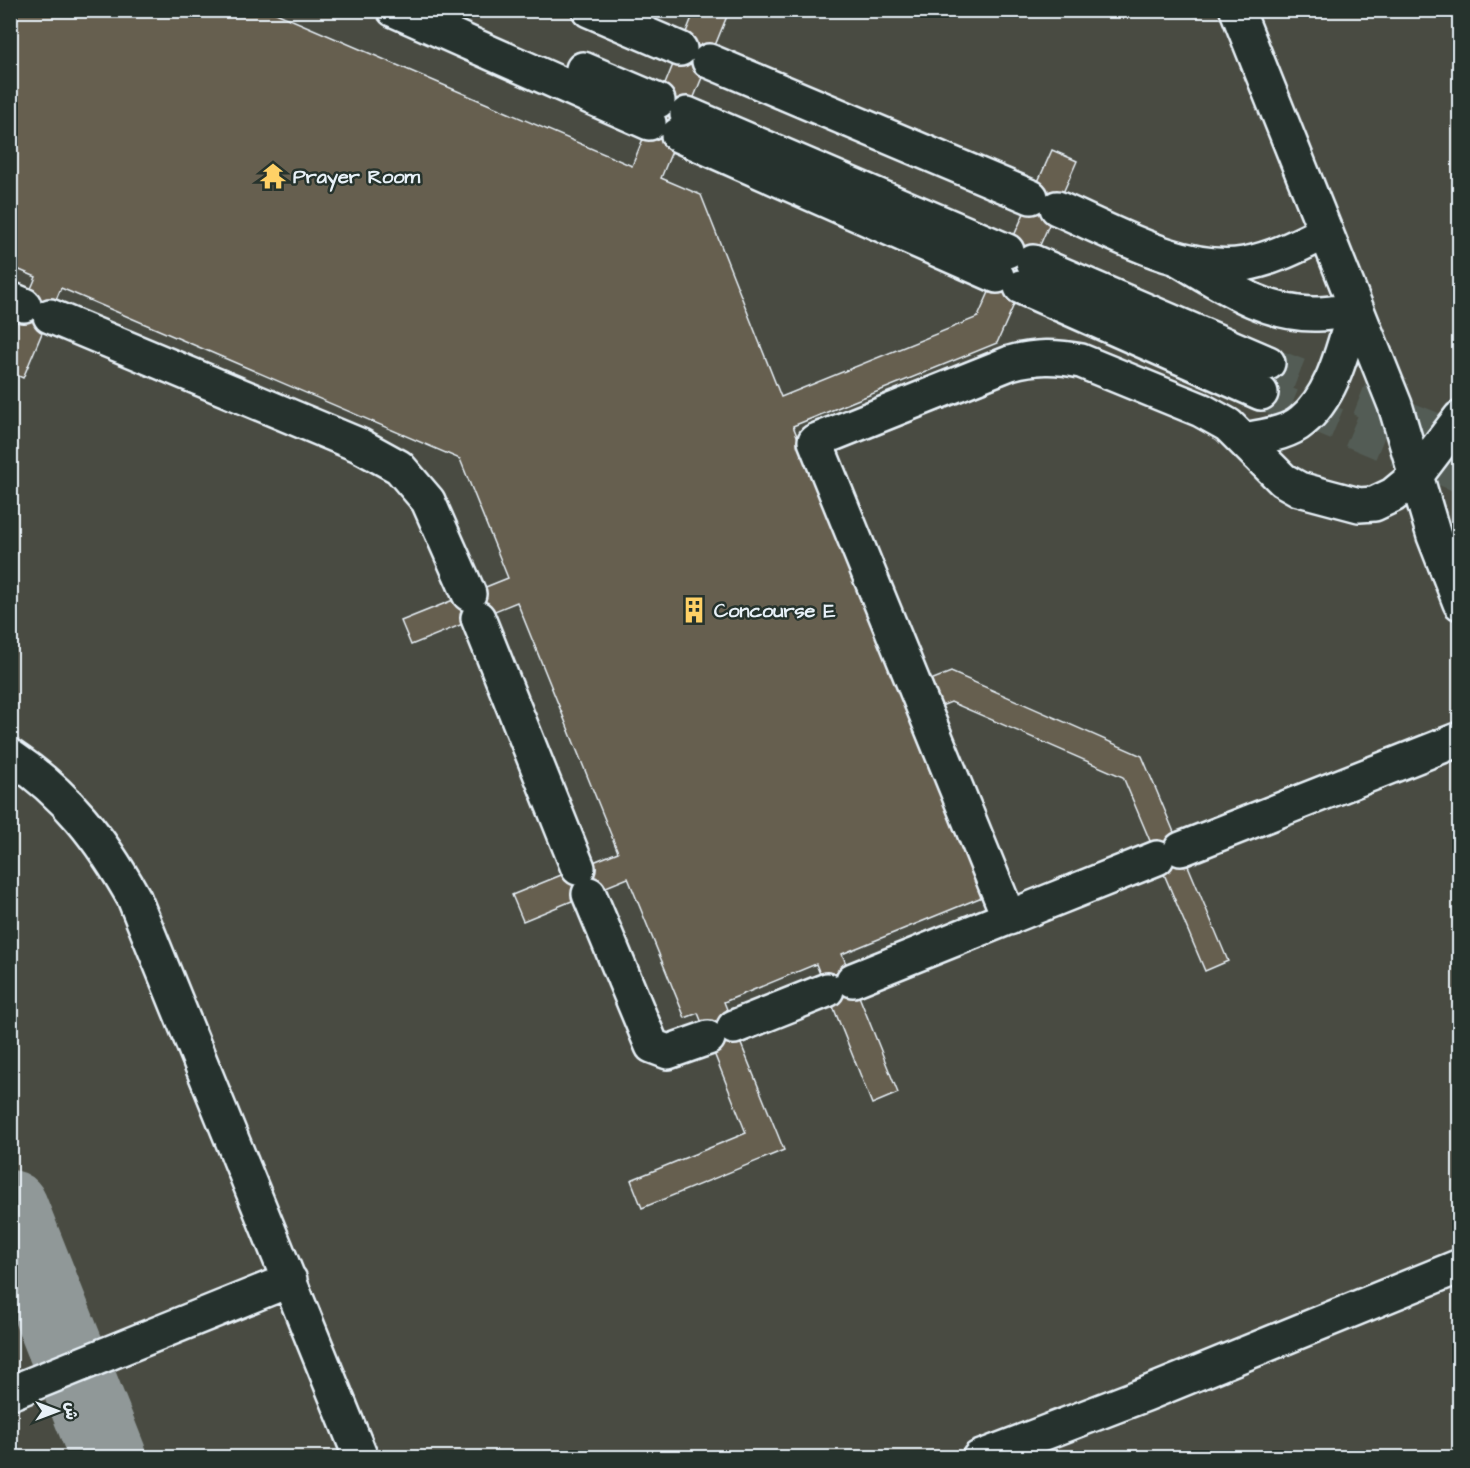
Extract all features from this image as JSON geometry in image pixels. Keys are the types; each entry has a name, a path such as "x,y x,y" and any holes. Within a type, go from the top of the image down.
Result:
{"lane":[{"path":"394,10 668,118 1265,378"},
{"path":"446,10 668,118"},
{"path":"589,10 1180,260 1240,296 1291,312 1317,314 1355,309"},
{"path":"1237,10 1395,405 1434,536 1460,603"},
{"path":"1180,260 1219,265 1245,264 1276,255 1326,231"},
{"path":"28,307 359,445 399,467 428,501 652,1046 668,1052 721,1033 1460,739"},
{"path":"1245,440 1279,433 1301,422 1320,402 1339,360 1355,309"},
{"path":"1009,918 815,441 1010,363 1041,356 1060,357 1092,365 1201,410 1228,425 1282,480 1299,489 1359,505 1374,504 1393,495 1416,476 1460,418"},
{"path":"10,756 59,794 78,815 101,843 134,898 361,1458"},
{"path":"980,1458 1146,1394 1460,1266"},
{"path":"10,1393 290,1280"}],"shaded area":[{"path":"10,11 1459,11 1459,1457 11,1457"}],"building":[{"name":"Concourse E","path":"10,10 269,10 632,166 695,10 715,10 727,16 661,178 701,195 781,397 978,317 1052,150 1077,161 997,343 793,426 900,692 951,672 1142,756 1228,961 1205,971 1123,777 951,702 911,718 982,897 842,954 898,1093 872,1104 816,964 724,1002 784,1150 642,1208 631,1180 746,1133 698,1013 685,1018 628,878 523,921 512,895 618,852 517,602 411,645 401,621 508,578 460,459 61,288 23,378 10,372 10,338 36,277 10,266"}],"taxiway":[{"path":"10,1208 109,1458"}],"tunnel":[{"path":"1268,363 1460,439"},
{"path":"1261,393 1460,476"}],"place":[{"name":"Prayer Room","path":"273,176"},
{"name":"Concourse E","path":"694,610"}]}
